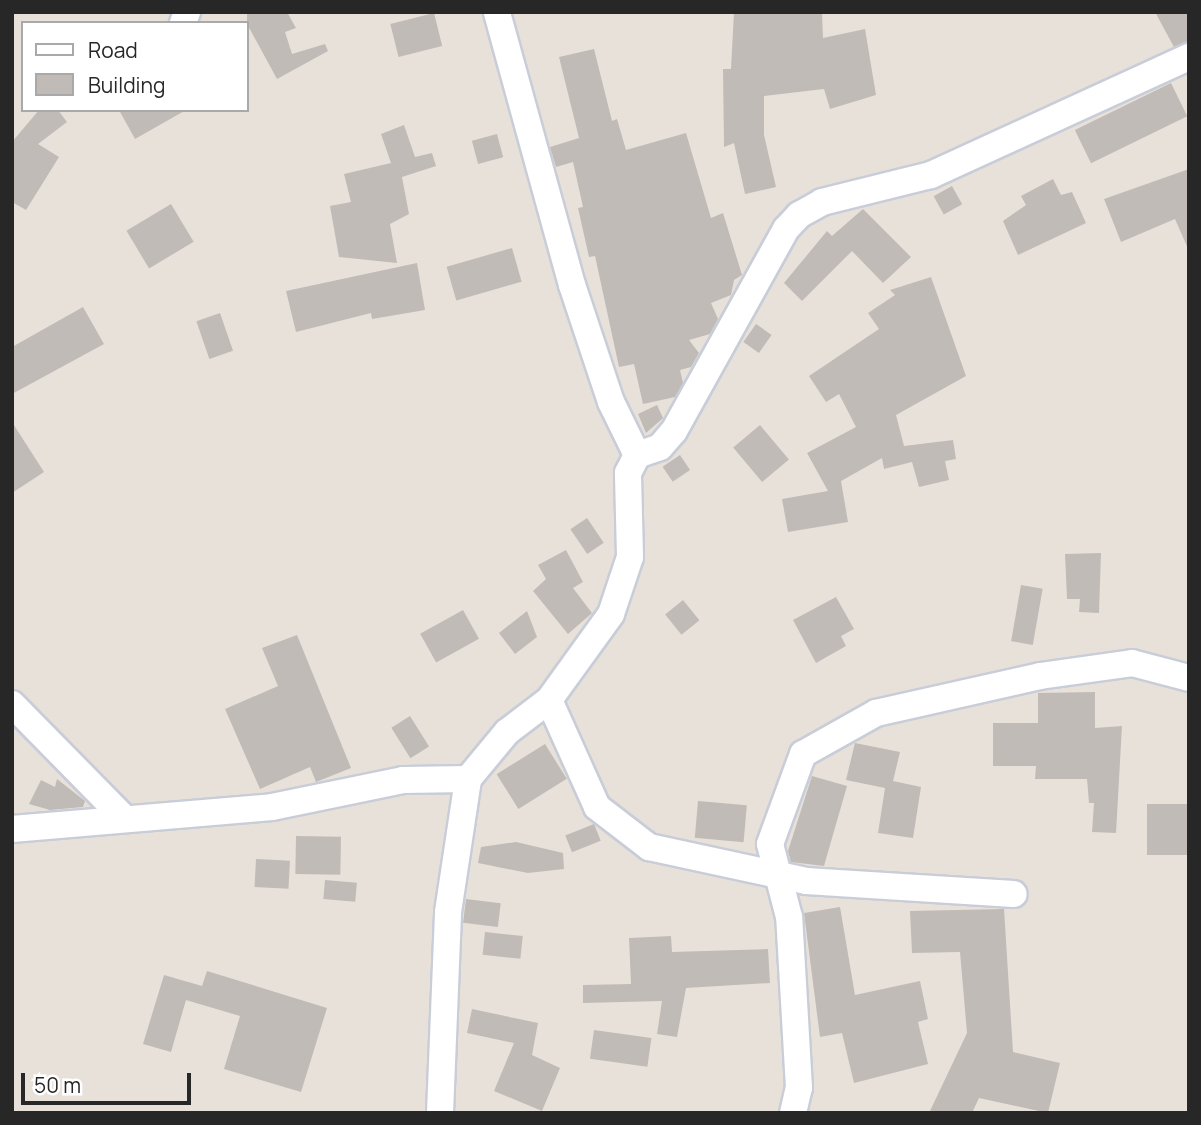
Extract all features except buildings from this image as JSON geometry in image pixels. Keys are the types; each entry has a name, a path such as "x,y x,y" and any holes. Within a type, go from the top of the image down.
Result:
{"street":[{"path":"498,12 572,285 611,402 637,455"},
{"path":"440,1113 448,912 468,779 507,732 549,700 611,614 624,585 630,557 628,474 637,455 660,447 674,431 786,229 799,215 822,202 932,175 1189,57"},
{"path":"793,1113 799,1088 789,917 770,844 803,754 850,724 876,713 1092,667 1132,663 1189,678"},
{"path":"549,700 597,807 649,847 778,872 806,881 1014,894"},
{"path":"12,704 125,819"},
{"path":"12,830 272,807 403,780 468,779"}]}
